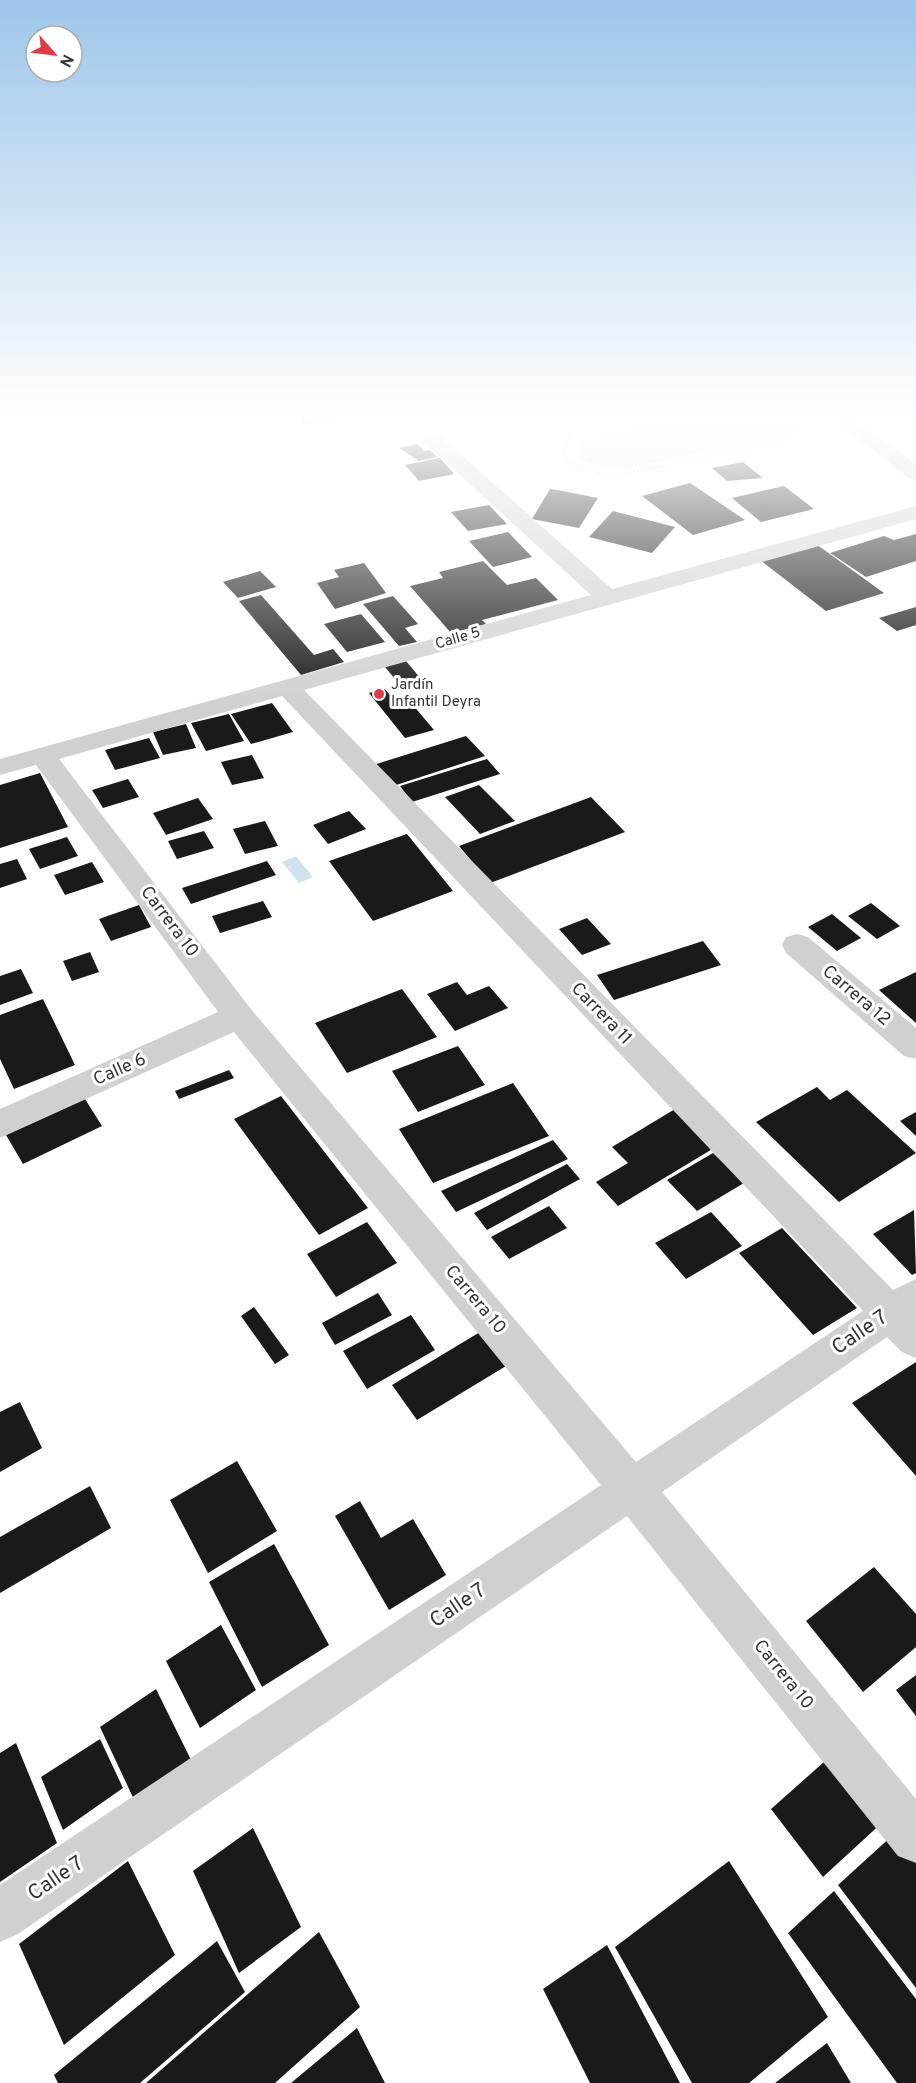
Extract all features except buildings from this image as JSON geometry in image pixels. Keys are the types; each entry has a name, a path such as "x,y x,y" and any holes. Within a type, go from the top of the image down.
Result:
{"street":[{"path":"515,514 608,598"},
{"name":"Calle 5","path":"0,767 908,514"},
{"name":"Carrera 11","path":"286,687 907,1317"},
{"name":"Carrera 10","path":"42,755 239,1016 632,1488 916,1838"},
{"name":"Carrera 12","path":"797,945 916,1047"},
{"name":"Calle 6","path":"0,1124 239,1016"},
{"name":"Calle 7","path":"0,1916 632,1488 907,1317"}],"water":[{"path":"296,856 313,877 299,883 282,862"}],"place":[{"name":"Jardín Infantil Deyra","path":"379,694"}]}
